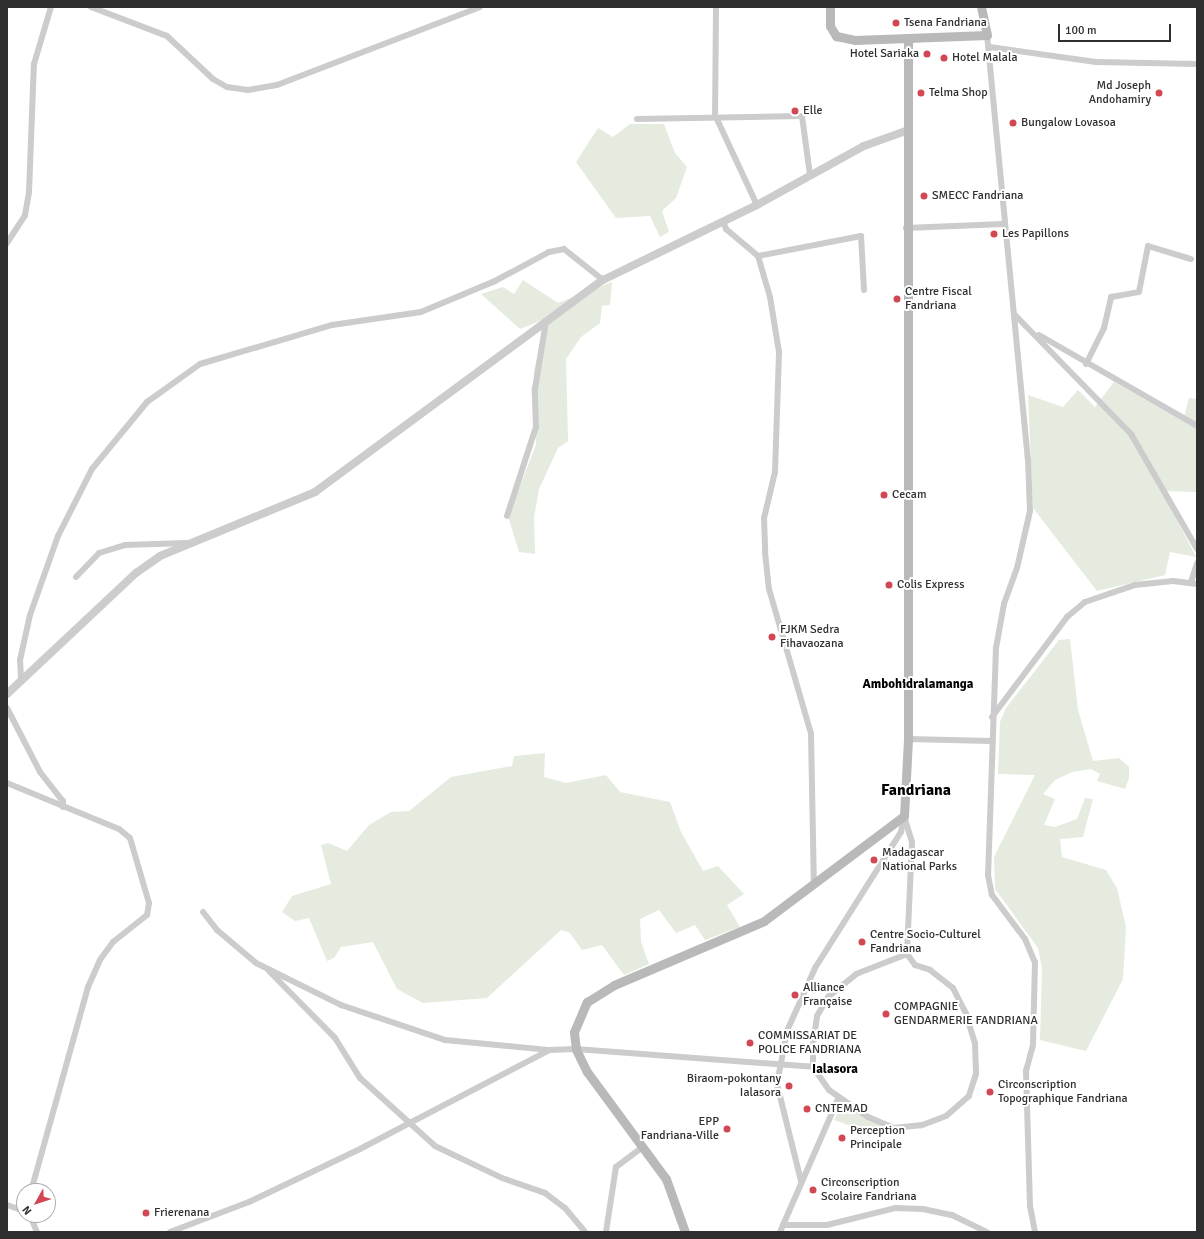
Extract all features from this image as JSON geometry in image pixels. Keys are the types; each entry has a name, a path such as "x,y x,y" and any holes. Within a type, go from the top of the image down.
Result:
{"main road":[{"path":"830,7 830,26 844,39 908,39 987,35 981,7"},
{"path":"684,1232 666,1179 587,1072 576,1048 574,1032 587,1002 614,985 764,921 814,886 904,816 908,740 906,130 908,39"}],"street":[{"path":"7,244 25,215 28,200 34,64 51,7"},
{"path":"91,7 167,36 213,78 227,86 248,90 277,85 480,7"},
{"path":"716,7 715,115 757,205"},
{"path":"987,35 990,47 1003,224 1014,314 1030,511 1017,568 1004,604 996,648 991,741 990,886 1002,910 1025,939 1035,962 1033,1045 1026,1071 1030,1206 1035,1232"},
{"path":"990,47 1110,63 1197,64"},
{"path":"637,119 715,115 802,116 810,175"},
{"path":"76,577 99,553 125,545 186,543 216,535 315,492 337,478 546,320 603,280 757,205 864,146 906,130"},
{"path":"723,221 726,229 758,256 770,297 779,352 775,472 764,518 765,552 770,589 811,734 814,886"},
{"path":"906,228 1003,224"},
{"path":"758,256 861,236 864,290"},
{"path":"1086,364 1104,328 1111,297 1139,292 1148,246 1191,259"},
{"path":"21,678 20,660 30,615 58,536 92,469 147,402 200,364 332,325 421,312 495,281 549,252 564,249 603,280"},
{"path":"1014,314 1035,332 1131,434 1197,549"},
{"path":"507,516 536,428 535,389 546,320"},
{"path":"1035,332 1086,364 1197,426"},
{"path":"7,694 21,678 136,573 186,543"},
{"path":"992,718 1067,617 1085,602 1135,585 1194,583 1197,563"},
{"path":"7,708 40,772 63,801 63,806"},
{"path":"908,740 991,741"},
{"path":"7,783 119,829 130,838 149,903 147,915 113,942 100,960 88,987 34,1183"},
{"path":"904,816 912,842 907,954 915,965 930,970 953,988 966,1014 975,1044 976,1074 969,1096 946,1116 922,1124 894,1128 868,1116 839,1097 822,1081 813,1067 817,1016 828,997 856,974 907,954"},
{"path":"801,1181 777,1084 778,1066 787,1031 815,968 901,832 904,816"},
{"path":"203,912 217,930 269,971 335,1038 360,1078 408,1124 435,1146 502,1178 545,1193 565,1208 585,1232"},
{"path":"269,971 348,1008 438,1038 549,1050 576,1048 778,1066 813,1067"},
{"path":"170,1232 249,1202 408,1124 549,1050"},
{"path":"780,1232 839,1097"},
{"path":"606,1232 616,1167 643,1147"},
{"path":"783,1225 827,1225 895,1208 922,1209 952,1215 987,1232"}],"shaded area":[{"path":"630,124 664,124 675,153 687,167 676,198 662,211 669,232 660,237 650,216 616,218 576,162 598,128 613,137"},
{"path":"523,280 558,303 612,282 610,305 602,306 600,323 581,337 566,359 568,441 558,448 539,489 534,517 535,554 519,552 508,516 536,445 534,372 545,319 520,329 481,294 503,287 514,294"},
{"path":"1114,382 1183,421 1189,398 1197,399 1197,492 1162,491 1196,557 1170,552 1165,575 1097,591 1033,508 1028,395 1063,407 1078,390 1095,407"},
{"path":"1070,639 1078,710 1093,761 1119,758 1129,767 1129,778 1125,789 1097,781 1100,774 1091,769 1072,772 1055,780 1043,794 1055,799 1044,825 1055,827 1077,819 1085,798 1093,799 1083,837 1060,839 1062,857 1106,870 1117,888 1126,927 1123,979 1086,1051 1040,1040 1042,969 1038,948 995,889 994,857 1035,775 998,774 1000,722 1006,708 1059,640"},
{"path":"545,753 544,777 566,783 606,775 620,792 670,802 681,832 703,871 718,866 744,894 727,905 740,927 705,940 695,925 676,933 659,910 640,919 641,942 649,964 624,975 602,945 582,950 570,933 561,930 487,998 423,1003 397,989 373,942 341,947 334,958 327,961 309,918 295,921 282,912 292,896 331,884 321,845 328,843 347,851 369,825 391,812 409,811 451,777 512,766 514,756"},
{"path":"843,1102 884,1128 883,1137 834,1120"}],"place":[{"name":"Tsena Fandriana","path":"896,23"},
{"name":"Hotel Sariaka","path":"927,54"},
{"name":"Hotel Malala","path":"944,58"},
{"name":"Telma Shop","path":"921,93"},
{"name":"Md Joseph Andohamiry","path":"1159,93"},
{"name":"Elle","path":"795,111"},
{"name":"Bungalow Lovasoa","path":"1013,123"},
{"name":"SMECC Fandriana","path":"924,196"},
{"name":"Les Papillons","path":"994,234"},
{"name":"Centre Fiscal Fandriana","path":"897,299"},
{"name":"Cecam","path":"884,495"},
{"name":"Colis Express","path":"889,585"},
{"name":"FJKM Sedra Fihavaozana","path":"772,637"},
{"name":"Madagascar National Parks","path":"874,860"},
{"name":"Centre Socio-Culturel Fandriana","path":"862,942"},
{"name":"Alliance Française","path":"795,995"},
{"name":"COMPAGNIE GENDARMERIE FANDRIANA","path":"886,1014"},
{"name":"COMMISSARIAT DE POLICE FANDRIANA","path":"750,1043"},
{"name":"Biraom-pokontany Ialasora","path":"789,1086"},
{"name":"Circonscription Topographique Fandriana","path":"990,1092"},
{"name":"CNTEMAD","path":"807,1109"},
{"name":"EPP Fandriana-Ville","path":"727,1129"},
{"name":"Perception Principale","path":"842,1138"},
{"name":"Circonscription Scolaire Fandriana","path":"813,1190"},
{"name":"Frierenana","path":"146,1213"}],"district":[{"name":"Ambohidralamanga","path":"918,684"},
{"name":"Fandriana","path":"916,790"},
{"name":"Ialasora","path":"835,1069"}]}
